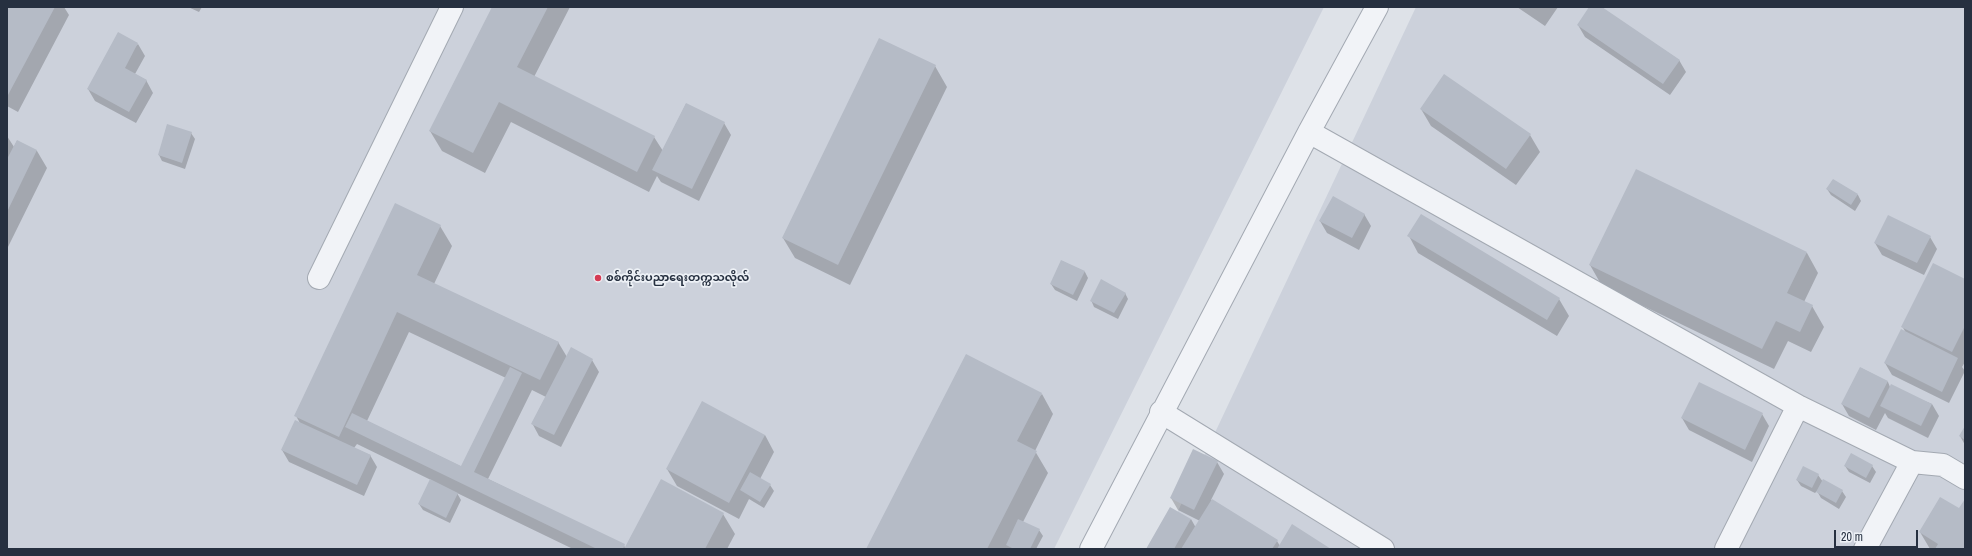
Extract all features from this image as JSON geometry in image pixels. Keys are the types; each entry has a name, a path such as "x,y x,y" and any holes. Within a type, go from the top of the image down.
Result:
{"street":[{"path":"319,278 452,7"},
{"path":"1091,549 1161,412 1377,7"},
{"path":"1309,132 1798,406 1912,462 1943,466 1965,478"},
{"path":"1726,549 1798,406"},
{"path":"1161,412 1383,549"},
{"path":"1865,549 1912,462"}],"shaded area":[{"name":"စစ်ကိုင်းပညာရေးတက္ကသလိုလ်","path":"7,7 1324,7 1054,549 7,549"},
{"path":"1416,7 1965,7 1965,549 1160,549"}],"building":[{"path":"7,7 55,7 8,95 7,95"},
{"path":"492,7 548,7 517,67 655,136 637,172 499,102 473,153 429,131"},
{"path":"1589,7 1602,7 1680,60 1663,84 1577,25"},
{"path":"118,32 138,43 125,68 147,80 129,112 87,89"},
{"path":"879,38 936,65 838,265 782,238"},
{"path":"1444,74 1531,134 1506,169 1420,109"},
{"path":"686,103 725,122 692,189 652,170"},
{"path":"167,124 192,132 182,163 158,155"},
{"path":"17,140 37,150 7,212 7,159"},
{"path":"1636,169 1807,252 1787,293 1813,305 1800,332 1776,321 1762,349 1589,265"},
{"path":"1833,179 1858,194 1851,205 1826,189"},
{"path":"1333,196 1365,214 1352,238 1319,221"},
{"path":"395,203 441,225 417,275 559,342 540,380 397,312 339,437 294,416"},
{"path":"1421,214 1560,298 1547,320 1407,236"},
{"path":"1888,215 1931,236 1917,263 1874,243"},
{"path":"1061,260 1085,271 1073,295 1050,284"},
{"path":"1933,263 1965,279 1965,326 1952,352 1901,327"},
{"path":"1101,279 1126,293 1114,313 1090,301"},
{"path":"1901,329 1958,358 1942,392 1884,363"},
{"path":"571,347 593,359 554,435 531,424"},
{"path":"966,354 1042,393 1017,441 1037,451 987,549 866,549"},
{"path":"510,367 522,373 474,472 625,544 623,549 597,549 345,427 352,413 461,466"},
{"path":"1860,367 1888,381 1869,418 1841,404"},
{"path":"1699,382 1763,413 1745,450 1681,418"},
{"path":"1891,384 1932,404 1921,426 1880,406"},
{"path":"702,401 765,435 729,503 666,469"},
{"path":"295,420 371,455 357,485 281,450"},
{"path":"1965,426 1965,440 1959,436"},
{"path":"1193,449 1218,461 1194,510 1170,498"},
{"path":"1851,453 1873,465 1866,478 1844,466"},
{"path":"1803,466 1819,474 1812,488 1796,480"},
{"path":"750,472 771,484 760,502 740,490"},
{"path":"430,479 458,493 446,518 418,504"},
{"path":"661,479 724,513 705,549 624,549"},
{"path":"1823,479 1843,490 1836,503 1816,492"},
{"path":"1940,497 1959,508 1965,499 1965,549 1935,549 1938,544 1919,532"},
{"path":"1212,499 1278,540 1272,549 1181,549"},
{"path":"1170,507 1191,519 1174,549 1146,549"},
{"path":"1018,519 1040,529 1030,549 1014,549 1006,545"},
{"path":"1292,524 1331,549 1277,549"}],"place":[{"name":"စစ်ကိုင်းပညာရေးတက္ကသလိုလ်","path":"598,278"}]}
